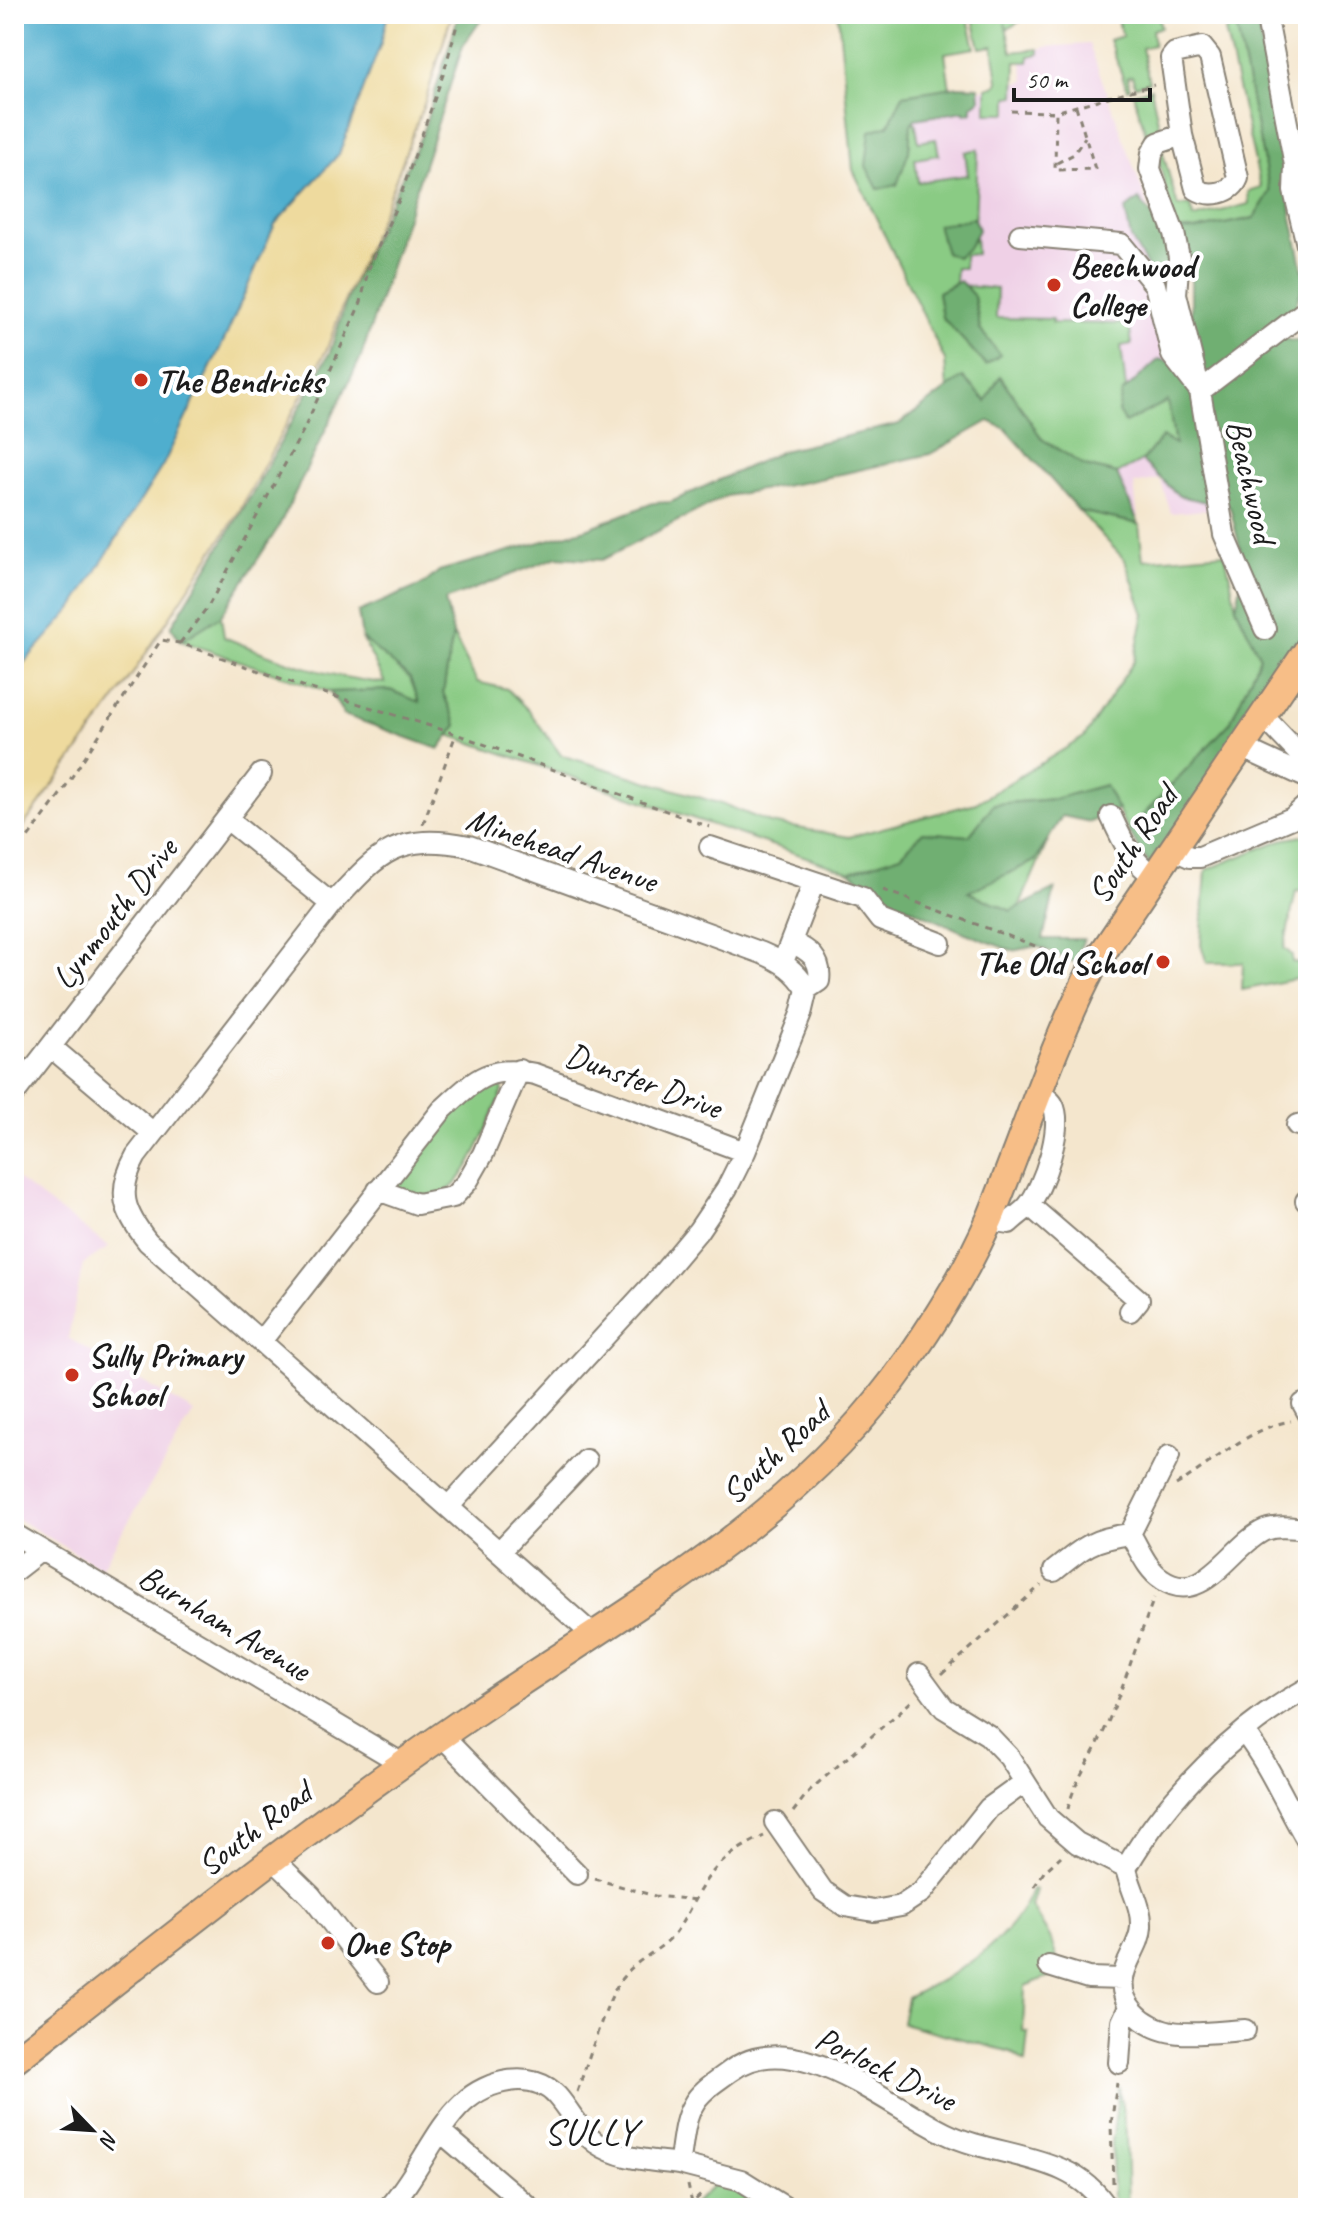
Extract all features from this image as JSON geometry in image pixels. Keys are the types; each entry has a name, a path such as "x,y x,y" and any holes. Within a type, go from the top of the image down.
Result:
{"main road":[{"name":"South Road","path":"14,2061 272,1858 442,1736 709,1558 748,1529 828,1456 906,1362 945,1303 989,1220 1072,1007 1093,967 1308,649"}],"street":[{"path":"1266,14 1295,165 1308,198"},
{"path":"1202,47 1208,51 1237,183 1230,189 1209,195 1196,189 1182,135 1171,58 1175,53 1202,47"},
{"path":"1182,135 1158,143 1152,153 1150,169 1174,233 1179,257 1176,294 1200,391"},
{"path":"1295,165 1294,191 1308,249"},
{"name":"Beachwood","path":"1020,235 1121,244 1155,285 1172,355 1200,391 1224,534 1265,629"},
{"name":"Beachwood","path":"1200,391 1308,309"},
{"path":"1262,715 1308,763"},
{"path":"1241,747 1308,778"},
{"name":"Lynmouth Drive","path":"14,1094 261,774"},
{"path":"1172,849 1190,857 1200,857 1292,818 1308,804"},
{"path":"1111,816 1127,851 1140,867 1154,876"},
{"path":"227,819 332,904"},
{"path":"716,839 814,882 863,898 880,920 940,943"},
{"name":"Minehead Avenue","path":"449,1506 662,1274 705,1220 727,1188 745,1152 801,1014 807,989 787,952 469,846 417,841 380,857 358,875 332,904 153,1133 128,1171 124,1205 148,1242 593,1635"},
{"path":"787,952 814,882"},
{"path":"51,1047 153,1133"},
{"name":"Dunster Drive","path":"261,1341 442,1110 472,1083 495,1071 519,1070 535,1074 745,1152"},
{"name":"Dunster Drive","path":"378,1190 417,1204 453,1197 467,1182 483,1154 519,1070"},
{"path":"989,1220 1009,1223 1029,1205 1044,1175 1056,1135 1056,1117 1053,1103 1040,1093"},
{"path":"1029,1205 1139,1300 1130,1311"},
{"path":"1130,1534 1169,1456"},
{"path":"499,1552 586,1460"},
{"path":"1130,1534 1161,1579 1176,1585 1192,1586 1212,1576 1250,1538 1267,1529 1308,1529"},
{"name":"Burnham Avenue","path":"14,1534 403,1764"},
{"path":"1054,1571 1086,1545 1102,1538 1130,1534"},
{"path":"14,1571 41,1550"},
{"path":"919,1674 944,1708 988,1735 1009,1757 1048,1818 1069,1836 1126,1868"},
{"path":"1245,2030 1161,2031 1143,2022 1129,2007 1122,1989 1123,1979 1141,1928 1139,1903 1131,1890 1126,1868 1167,1808 1191,1781 1244,1732 1308,1688"},
{"path":"1244,1732 1262,1755 1308,1842"},
{"path":"442,1736 577,1874"},
{"path":"775,1822 823,1891 845,1906 874,1911 901,1906 922,1892 989,1808 1025,1782"},
{"path":"272,1858 311,1896 378,1982"},
{"path":"1049,1966 1088,1978 1123,1979"},
{"path":"1119,2063 1122,2022 1129,2007"},
{"name":"Porlock Drive","path":"679,2164 692,2106 702,2093 738,2065 754,2057 791,2057 853,2081 945,2133 982,2148 1059,2167 1089,2186 1106,2207"},
{"path":"388,2208 422,2164 462,2103 480,2090 501,2082 522,2080 539,2083 556,2095 582,2130 605,2148 620,2155 679,2164 741,2180 786,2208"},
{"path":"441,2132 530,2208"}],"path":[{"path":"180,643 209,605 297,442 355,316 368,270 399,200 444,72 460,14"},
{"path":"1011,111 1056,112 1173,79"},
{"path":"1056,112 1055,170 1095,169 1076,106"},
{"path":"1055,163 1063,162 1074,154 1085,137"},
{"path":"14,857 62,792 161,640 180,643 308,688 456,734 716,839"},
{"path":"417,841 456,734"},
{"path":"871,886 1093,967"},
{"path":"1145,1503 1250,1436 1303,1412"},
{"path":"1034,1887 1069,1836 1071,1795 1104,1732 1161,1579"},
{"path":"577,1874 655,1896 697,1900"},
{"path":"1106,2207 1113,2184 1111,2125 1119,2063"}],"shaded area":[{"name":"Beechwood College","path":"1089,44 1170,267 1216,509 1171,513 1160,479 1134,484 1138,520 1114,515 1010,423 880,111 1025,81 1021,57 1045,47"},
{"name":"Sully Primary School","path":"14,1177 109,1247 83,1264 68,1338 194,1412 101,1568 14,1517"}],"green space":[{"path":"459,14 485,14 463,46 361,357 278,528 221,616 181,641 171,627 254,491 330,352 350,290 422,134"},
{"path":"838,14 967,14 975,48 945,53 950,89 903,95 889,125 909,151 911,123 915,122 919,142 936,139 939,155 915,159 918,182 968,175 965,152 978,149 975,223 974,218 967,248 975,236 976,254 964,255 964,268 956,268 955,283 938,292 942,317 986,365 999,355 980,329 974,297 965,286 997,289 996,318 1052,319 1052,323 1129,324 1132,344 1121,346 1126,422 1168,400 1175,445 1162,437 1142,461 1117,474 1085,466 1042,439 1001,377 985,402 963,377 947,391 945,360 853,170"},
{"path":"972,14 1021,14 1021,21 1007,29 1005,23 1012,52 1039,49 1039,54 1029,56 1029,62 1016,62 1015,96 1008,97 1008,113 987,113 987,88 998,81 993,46 980,48"},
{"path":"1115,14 1168,14 1159,18 1161,27 1152,30 1154,45 1142,48 1149,82 1135,86 1132,76 1127,77 1130,88 1127,89 1109,40 1123,36"},
{"path":"1225,14 1234,14 1270,192 1254,218 1177,231 1157,154 1162,150 1178,207 1191,205 1193,218 1249,204 1248,192 1261,188 1225,31 1229,29"},
{"path":"1234,14 1255,14 1282,143 1292,218 1305,280 1283,339 1308,343 1308,634 1150,866 1128,831 1230,723 1260,657 1236,607 1245,568 1230,507 1179,496 1142,461 1162,437 1175,444 1168,401 1125,423 1118,412 1122,393 1159,359 1191,367 1191,270 1149,269 1131,239 1125,210 1139,199 1164,231 1194,230 1254,218 1270,192"},
{"path":"959,86 979,87 980,99 972,106 972,112 915,119 911,124 909,151 897,185 878,189 866,166 870,131 889,125 903,95"},
{"path":"1151,88 1159,126 1148,140 1133,93"},
{"path":"974,218 978,230 968,248 957,257 946,253 937,225"},
{"path":"960,281 974,296 980,329 1000,355 986,365 942,317 938,292"},
{"path":"1000,376 1042,439 1085,466 1117,474 1139,524 1079,511 1006,429 989,421 930,454 806,482 726,496 602,560 557,557 445,600 453,634 443,693 457,725 439,749 344,715 330,692 390,690 419,702 410,678 362,638 358,612 424,584 439,571 586,529 653,503 671,502 782,451 899,424 963,377 986,401"},
{"path":"1079,511 1139,524 1143,560 1225,553 1236,607 1260,657 1230,723 1128,831 1105,785 1054,799 994,804 969,836 923,832 901,855 850,872 449,735 457,725 443,693 453,634 477,682 507,689 529,711 561,755 728,806 770,823 849,837 976,803 1084,737 1134,661 1144,614 1125,560"},
{"path":"221,616 224,637 323,672 385,683 362,638 410,678 420,703 390,690 330,692 181,641"},
{"path":"1105,785 1118,810 1090,822 1062,816 1035,861 968,892 1011,911 1055,889 1043,939 1084,939 1074,962 1037,946 1012,951 963,932 882,896 850,872 901,855 923,832 969,836 994,804 1054,799"},
{"path":"1308,835 1308,892 1296,891 1284,948 1292,955 1292,962 1308,965 1306,977 1242,990 1243,963 1207,963 1201,945 1206,870 1281,840"},
{"path":"1050,836 1019,907 1011,911 967,892 1035,861"},
{"path":"496,1081 503,1091 478,1148 453,1187 432,1196 400,1192 395,1185 440,1126 465,1101"},
{"path":"1032,1889 1036,1890 1031,1906 1050,1937 1058,1962 1053,1975 1025,1986 1023,2031 1028,2032 1025,2062 1011,2052 902,2023 907,1998 963,1967 997,1941 1011,1926"},
{"path":"1119,2088 1126,2133 1128,2208 1121,2208 1113,2196 1112,2142"},
{"path":"714,2184 735,2191 764,2208 696,2208 694,2204"}],"sand":[{"name":"The Bendricks","path":"14,14 452,14 426,99 327,349 240,510 120,693 14,839"}],"water":[{"name":"The Bendricks","path":"14,14 388,14 381,43 339,154 275,224 227,334 163,465 73,608 14,674"}],"place":[{"name":"Beechwood College","path":"1054,285"},
{"name":"The Bendricks","path":"141,380"},
{"name":"The Old School","path":"1163,962"},
{"name":"Sully Primary School","path":"72,1375"},
{"name":"One Stop","path":"328,1943"}],"district":[{"name":"SULLY","path":"591,2131"}]}
